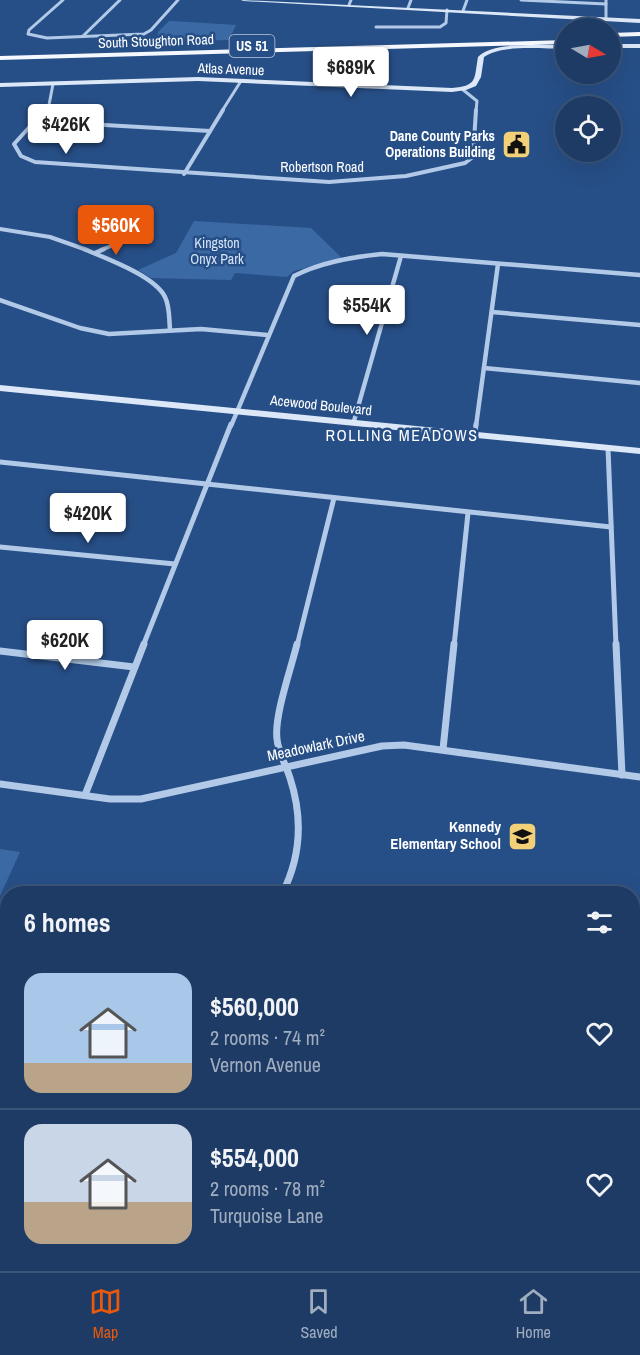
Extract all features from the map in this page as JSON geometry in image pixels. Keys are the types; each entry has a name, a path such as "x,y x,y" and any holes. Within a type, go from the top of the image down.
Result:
{"main road":[{"path":"621,37 640,36"},
{"name":"South Stoughton Road","path":"0,58 555,39"},
{"name":"South Stoughton Road","path":"0,52 473,42"}],"street":[{"path":"63,0 27,32 30,35 47,38 147,33 178,0"},
{"path":"83,36 120,0"},
{"path":"243,0 350,2 408,8 588,18"},
{"path":"408,8 411,0"},
{"path":"463,11 466,0"},
{"path":"521,0 606,4"},
{"path":"606,0 606,18"},
{"path":"376,27 440,27 446,24 447,10"},
{"path":"621,20 640,21"},
{"path":"621,46 640,46"},
{"path":"462,89 475,86 478,82 481,58 486,52 500,49 555,47"},
{"name":"Atlas Avenue","path":"0,85 195,79 462,89"},
{"path":"54,84 50,103 14,144 18,154 32,161 66,166 184,174 241,81"},
{"name":"Robertson Road","path":"184,174 341,182 459,166 469,162 473,157 477,101 462,89"},
{"path":"34,121 210,131"},
{"path":"0,230 41,234 68,241 141,277 162,291 167,301 170,330"},
{"path":"95,253 128,239"},
{"path":"85,795 207,482 267,335 294,276 318,267 369,255 640,275"},
{"path":"354,422 401,256"},
{"path":"475,433 498,264"},
{"path":"0,300 95,332 132,334 170,330 216,330 267,335"},
{"path":"492,312 640,325"},
{"path":"484,368 640,383"},
{"name":"Acewood Boulevard","path":"0,388 640,451"},
{"path":"608,448 622,775"},
{"path":"0,462 207,482 468,513 611,527"},
{"path":"285,886 296,860 301,824 286,765 275,739 334,498"},
{"path":"443,749 468,513"},
{"path":"0,547 175,564"},
{"path":"0,651 134,667"},
{"name":"Meadowlark Drive","path":"0,784 110,799 141,799 286,765 382,746 443,749 640,777"}],"green space":[{"path":"169,21 236,25 229,40 157,42 158,32"},
{"name":"Kingston Onyx Park","path":"194,221 311,228 342,258 294,271 287,277 235,273 231,280 151,278 138,270 176,253"},
{"path":"0,849 20,852 5,886 0,886"}],"place":[{"name":"Dane County Parks Operations Building","path":"516,144"},
{"name":"Kennedy Elementary School","path":"522,836"}],"district":[{"name":"ROLLING MEADOWS","path":"402,435"}]}
